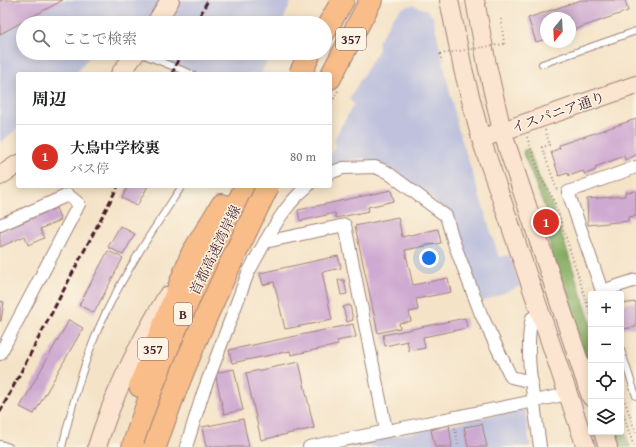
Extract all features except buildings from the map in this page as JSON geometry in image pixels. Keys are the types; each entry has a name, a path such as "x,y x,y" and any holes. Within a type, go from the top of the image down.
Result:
{"highway":[{"path":"327,16 334,0"},
{"name":"357","path":"332,19 343,0"},
{"path":"332,52 356,0"},
{"path":"326,72 367,0"},
{"name":"357","path":"332,74 371,0"},
{"path":"301,72 307,60"},
{"path":"323,72 328,60"},
{"name":"357","path":"122,447 144,375 192,254 232,188"},
{"name":"首都高速湾岸線","path":"132,447 147,400 190,299 245,188"},
{"name":"首都高速湾岸線","path":"156,447 165,416 203,321 267,188"},
{"name":"357","path":"132,447 153,390 182,328 237,254 272,188"}],"street":[{"path":"160,16 170,0"},
{"path":"449,0 463,69 481,139 586,447"},
{"path":"475,0 487,65 502,131 588,387"},
{"path":"122,72 131,60"},
{"name":"イスパニア通り","path":"481,139 636,85"},
{"path":"0,176 16,165"},
{"path":"332,172 343,168 375,167 387,172 446,216 454,243 481,314 511,377 532,382"},
{"path":"601,291 568,192 636,167"},
{"path":"186,447 203,393 248,273 280,216 298,194 306,188"},
{"path":"0,225 68,195 79,204 0,354"},
{"path":"265,242 345,225 386,430"},
{"path":"98,447 107,413 130,364 192,254"},
{"path":"156,447 172,397 189,356 237,254"},
{"path":"607,291 636,280"},
{"path":"540,313 532,318 529,331 532,382 540,447"},
{"path":"308,447 568,394"},
{"path":"574,411 588,405"},
{"path":"604,435 608,447"}],"lane":[{"path":"542,64 636,31"},
{"path":"155,60 187,72"},
{"path":"62,447 73,402 105,315 138,252 181,188"},
{"path":"624,359 636,396"},
{"path":"0,446 1,444 9,447"}],"path":[{"path":"442,62 440,54 504,44 501,19"},
{"path":"539,132 552,128"},
{"path":"522,142 527,136 533,134"},
{"path":"527,136 542,180 554,200 588,306"},
{"path":"554,200 558,195"},
{"path":"545,217 547,224 561,220"},
{"path":"624,399 636,433"},
{"path":"624,416 634,447"},
{"path":"453,417 459,447"}],"shaded area":[{"path":"0,0 292,0 285,16 16,16 16,60 87,60 78,72 16,72 16,130 0,143"},
{"path":"413,5 427,10 433,17 458,128 499,257 509,255 520,286 482,302 450,213 392,169 363,158 332,165 332,152 335,147 334,139 354,104 349,99 379,49 378,42 393,17 402,8"},
{"path":"163,60 267,60 262,72 193,72"},
{"path":"525,409 530,447 343,447"}],"green space":[{"path":"529,149 541,183 551,202 588,315 588,366 551,255 547,226 551,225 549,218 523,153 524,150"},
{"path":"624,428 630,447 615,447 611,435 624,435"}],"railway":[{"path":"200,16 208,0"},
{"path":"173,72 178,60"},
{"path":"0,412 117,188"}],"place":[{"name":"大鳥中学校裏","path":"546,222"}]}
